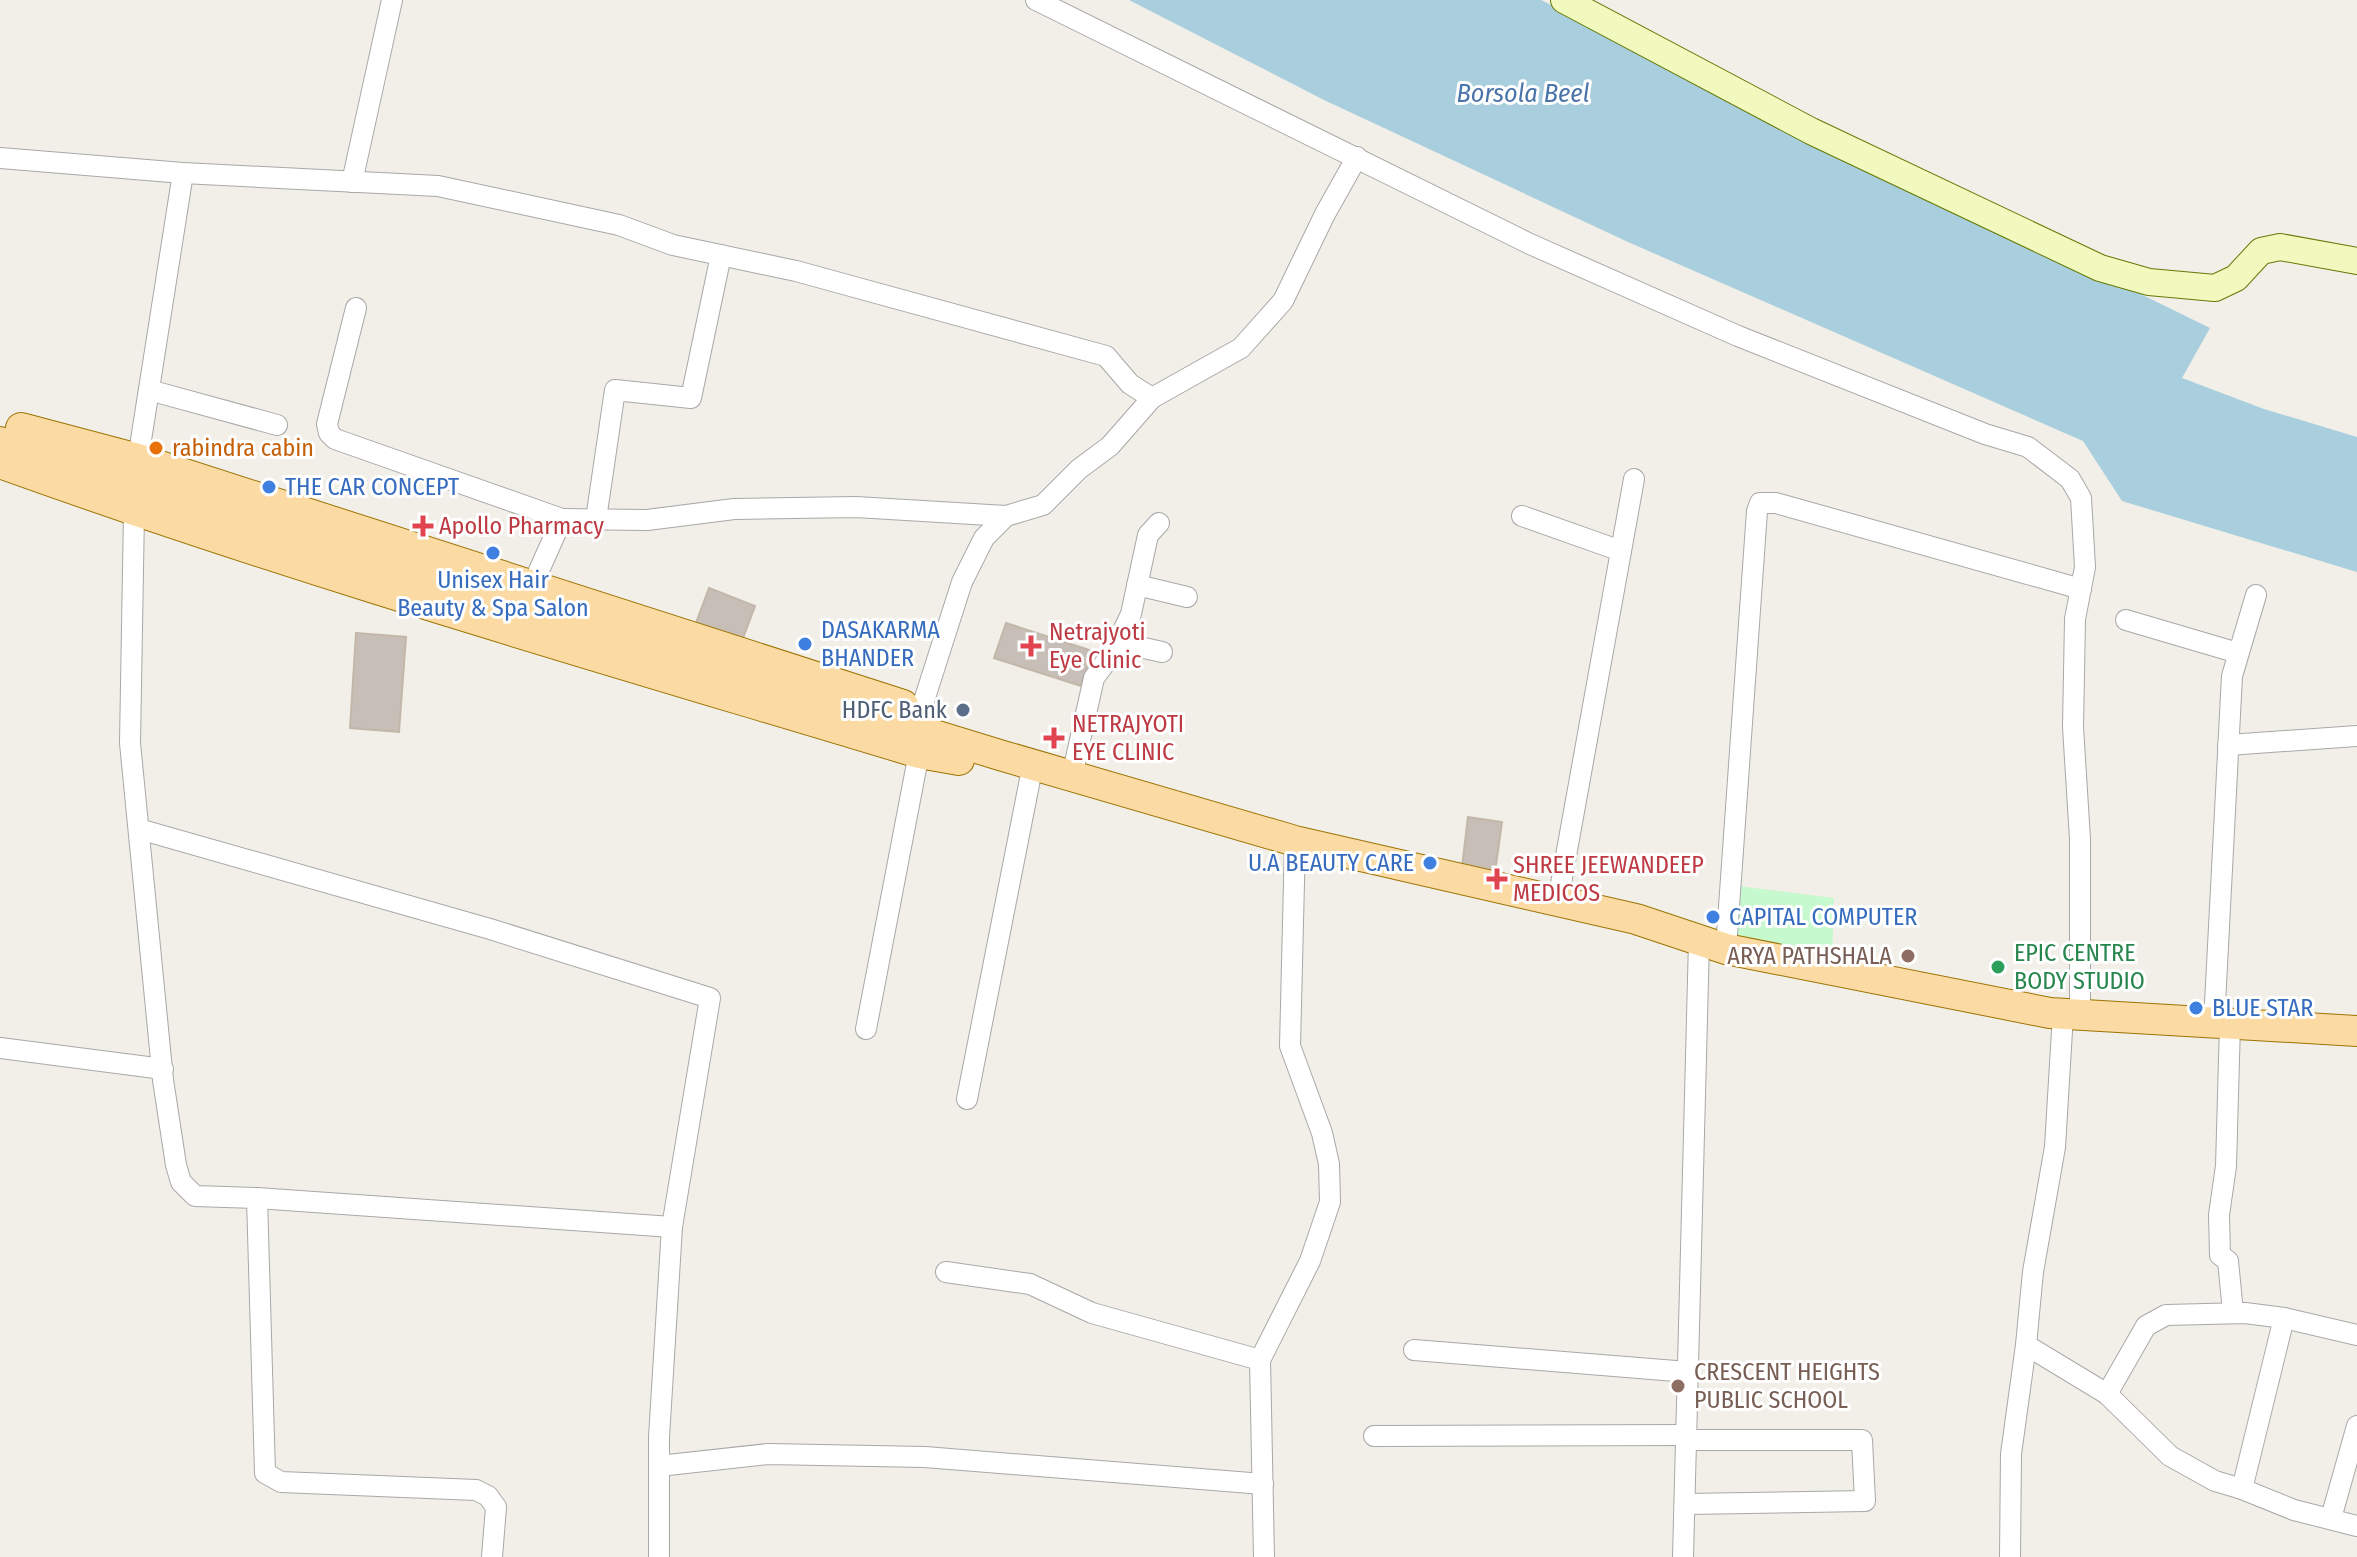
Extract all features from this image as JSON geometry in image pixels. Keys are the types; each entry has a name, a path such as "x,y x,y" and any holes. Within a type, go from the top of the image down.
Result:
{"main road":[{"path":"0,422 138,459 982,728 1003,756"},
{"path":"0,442 655,650 1295,841 1636,919 1713,945 2072,1014 2357,1031"},
{"path":"0,463 134,512 525,636 919,753 982,764 1003,756"}],"street":[{"path":"352,182 392,0"},
{"path":"1036,0 1530,244 1738,336 1985,434 2028,447 2070,479 2081,498 2085,567 2075,619 2073,727 2080,839 2072,1014 2055,1147 2033,1272 2011,1454 2010,1557"},
{"path":"1564,0 1811,131 2100,268 2149,282 2215,288 2236,278 2261,251 2280,247 2357,261"},
{"path":"356,308 327,424 329,433 335,439 562,519 647,520 734,509 856,507 1006,516 1043,505 1079,469 1110,446 1152,398 1241,348 1283,301 1325,214 1357,157"},
{"path":"0,158 183,173 438,186 619,225 673,245 796,271 1106,356 1130,384 1152,398"},
{"path":"138,459 183,173"},
{"path":"596,519 615,390 691,398 721,255"},
{"path":"149,390 277,425"},
{"path":"1558,900 1634,479"},
{"path":"1683,1557 1688,1372 1713,945 1755,526 1760,503 1776,503 2081,589"},
{"path":"134,512 130,743 163,1069 181,1182 195,1196 672,1227"},
{"path":"921,710 962,582 984,538 1006,516"},
{"path":"1522,516 1621,551"},
{"path":"532,586 562,519"},
{"path":"1072,776 1094,678 1131,614 1148,535 1159,523"},
{"path":"1137,585 1187,597"},
{"path":"2233,1312 2228,1261 2220,1255 2219,1215 2226,1166 2222,1023 2228,745 2232,676 2256,595"},
{"path":"2126,620 2238,653"},
{"path":"1117,642 1162,652"},
{"path":"2228,745 2357,736"},
{"path":"866,1029 919,753"},
{"path":"967,1099 1033,764"},
{"path":"139,829 490,929 710,998 672,1227 659,1466 659,1557"},
{"path":"1264,1557 1260,1360 1310,1261 1330,1202 1329,1164 1322,1133 1290,1046 1295,841"},
{"path":"0,1048 163,1069"},
{"path":"257,1198 265,1473 281,1482 476,1490 488,1496 496,1507 492,1557"},
{"path":"946,1272 1030,1284 1092,1313 1260,1360"},
{"path":"2107,1394 2146,1326 2166,1315 2233,1312 2284,1318 2357,1335"},
{"path":"2242,1489 2284,1318"},
{"path":"2026,1345 2107,1394 2170,1456 2215,1481 2294,1510 2357,1526"},
{"path":"1414,1350 1688,1372"},
{"path":"2331,1518 2357,1426"},
{"path":"1374,1436 1862,1440 1865,1501 1685,1504"},
{"path":"659,1466 768,1454 925,1457 1263,1484"}],"green space":[{"path":"1738,886 1834,898 1832,963 1733,946"}],"water":[{"name":"Borsola Beel","path":"1129,0 1541,0 2210,328 2182,378 2264,409 2357,437 2357,572 2122,501 2083,441 1628,242 1324,100"}],"building":[{"path":"709,588 755,606 739,649 693,631"},
{"path":"1006,623 1092,651 1081,686 994,658"},
{"path":"356,633 406,637 399,732 350,728"},
{"path":"1468,817 1502,822 1495,872 1462,867"}],"place":[{"name":"rabindra cabin","path":"156,448"},
{"name":"THE CAR CONCEPT","path":"269,487"},
{"name":"Apollo Pharmacy","path":"423,526"},
{"name":"Unisex Hair Beauty & Spa Salon","path":"493,553"},
{"name":"DASAKARMA BHANDER","path":"805,644"},
{"name":"Netrajyoti Eye Clinic","path":"1031,646"},
{"name":"HDFC Bank","path":"963,710"},
{"name":"NETRAJYOTI EYE CLINIC","path":"1054,738"},
{"name":"U.A BEAUTY CARE","path":"1430,863"},
{"name":"SHREE JEEWANDEEP MEDICOS","path":"1497,879"},
{"name":"CAPITAL COMPUTER","path":"1713,917"},
{"name":"ARYA PATHSHALA","path":"1908,956"},
{"name":"EPIC CENTRE BODY STUDIO","path":"1998,967"},
{"name":"BLUE STAR","path":"2196,1008"},
{"name":"CRESCENT HEIGHTS PUBLIC SCHOOL","path":"1678,1386"}]}
